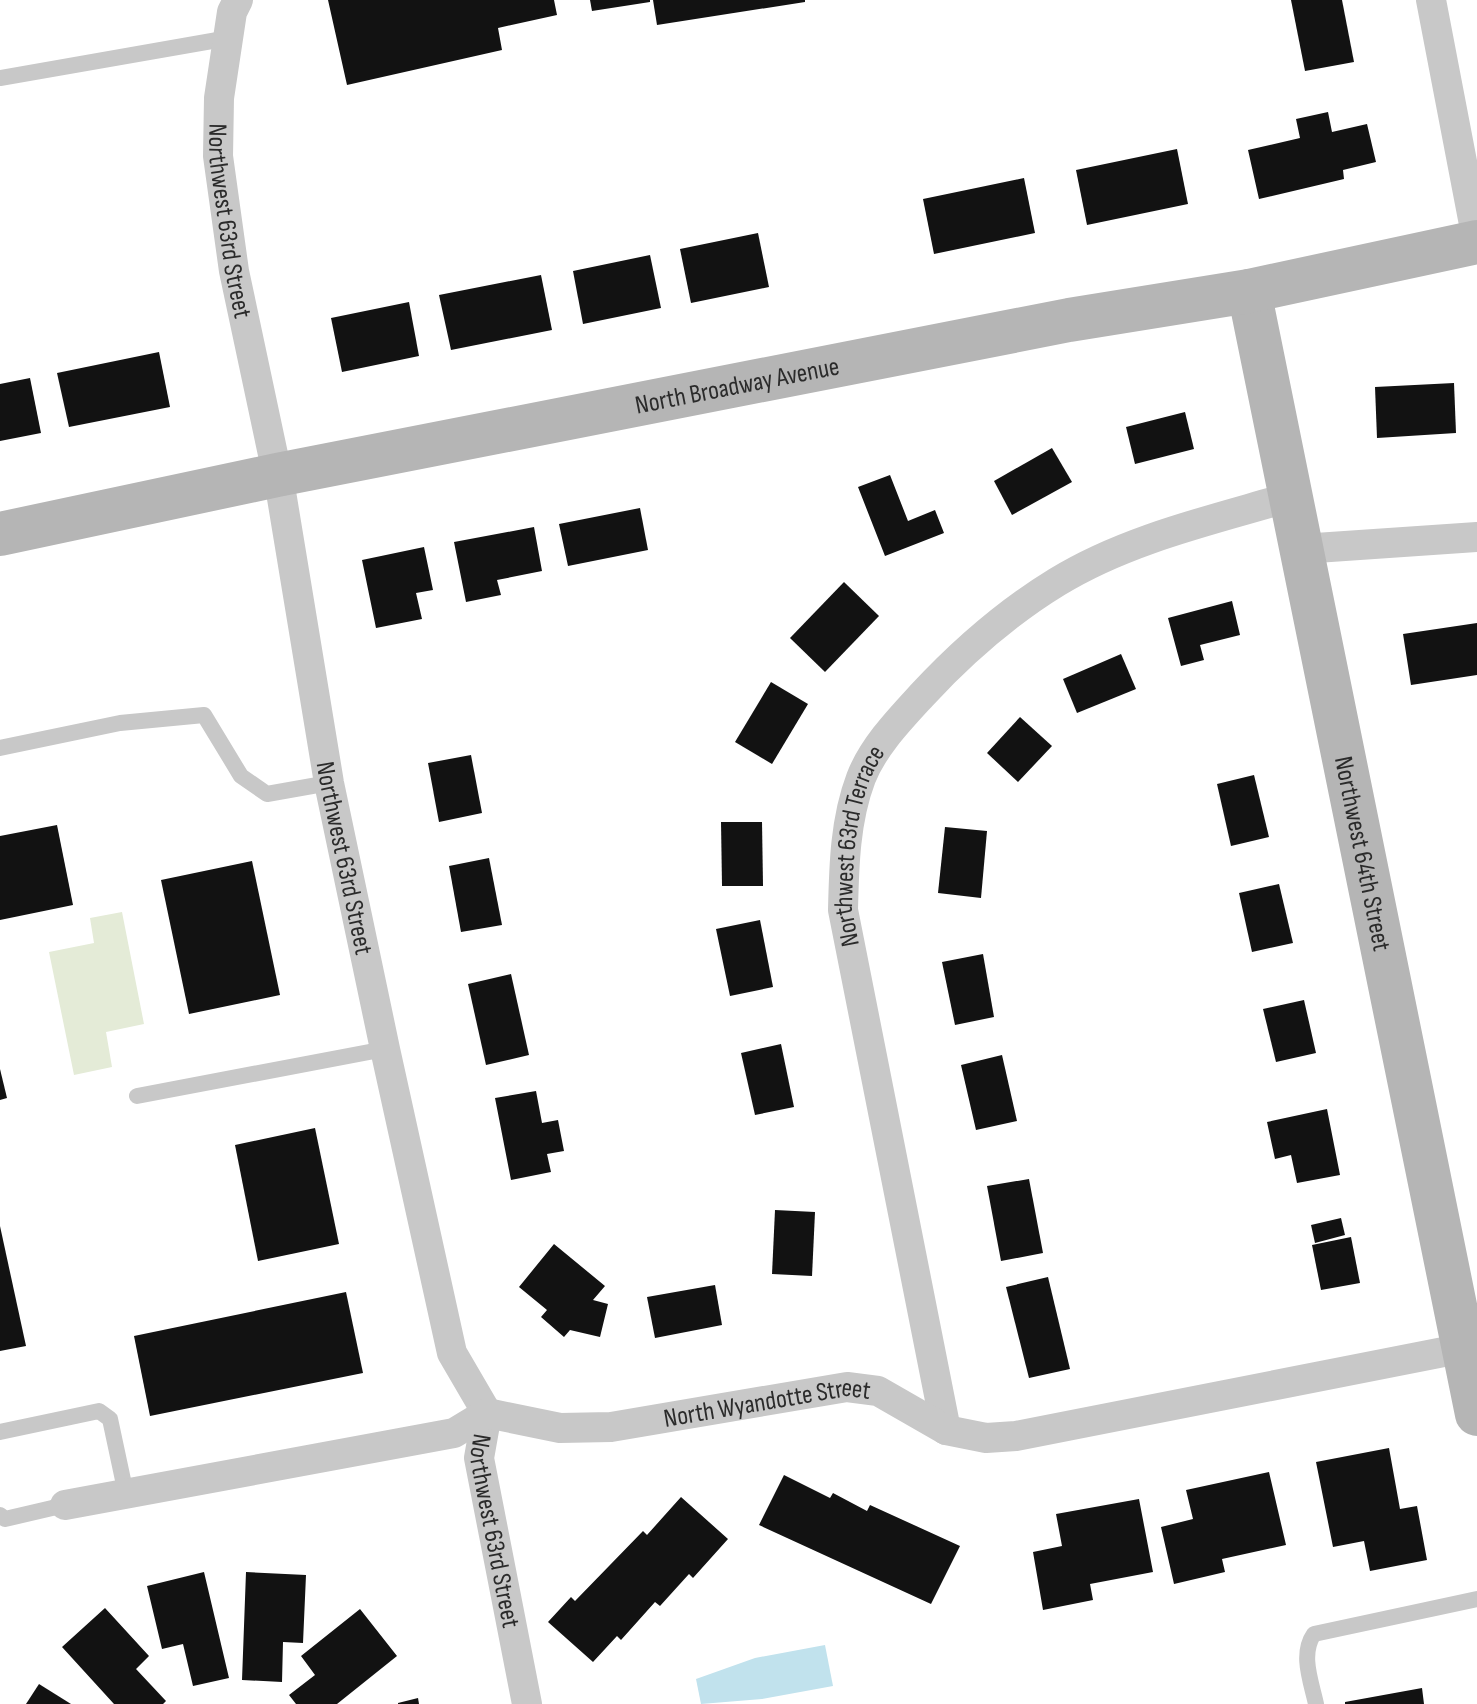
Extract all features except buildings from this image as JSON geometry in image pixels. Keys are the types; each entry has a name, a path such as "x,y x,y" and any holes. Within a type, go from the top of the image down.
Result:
{"street":[{"name":"Northwest 63rd Street","path":"238,0 232,12 218,112 218,156 224,216 277,475 329,783 385,1049 452,1353 487,1413 479,1458 527,1704"},
{"path":"1431,0 1477,241"},
{"name":"North Broadway Avenue","path":"0,534 277,475 1069,320 1249,291 1477,241"},
{"name":"Northwest 64th Street","path":"1249,291 1477,1414"},
{"name":"Northwest 63rd Terrace","path":"946,1430 843,910 844,850 861,777 890,730 933,683 975,643 1056,582 1166,533 1290,497"},
{"path":"1301,549 1477,537"},
{"name":"North Wyandotte Street","path":"487,1413 560,1428 611,1427 847,1387 878,1391 946,1430 986,1438 1056,1430 1464,1348"},
{"path":"65,1505 454,1433 487,1413"}],"lane":[{"path":"0,78 229,38"},
{"path":"0,748 120,723 204,715 241,776 267,794 329,783"},
{"path":"137,1096 385,1049"},
{"path":"0,1432 99,1411 110,1419 126,1494"},
{"path":"0,1515 5,1519 65,1505"},
{"path":"1316,1704 1307,1660 1308,1643 1314,1634 1477,1599"}],"green space":[{"path":"122,912 144,1024 106,1032 112,1067 74,1075 49,952 94,943 90,918"}],"water":[{"path":"825,1645 833,1686 762,1699 701,1704 696,1679 755,1658"}]}
